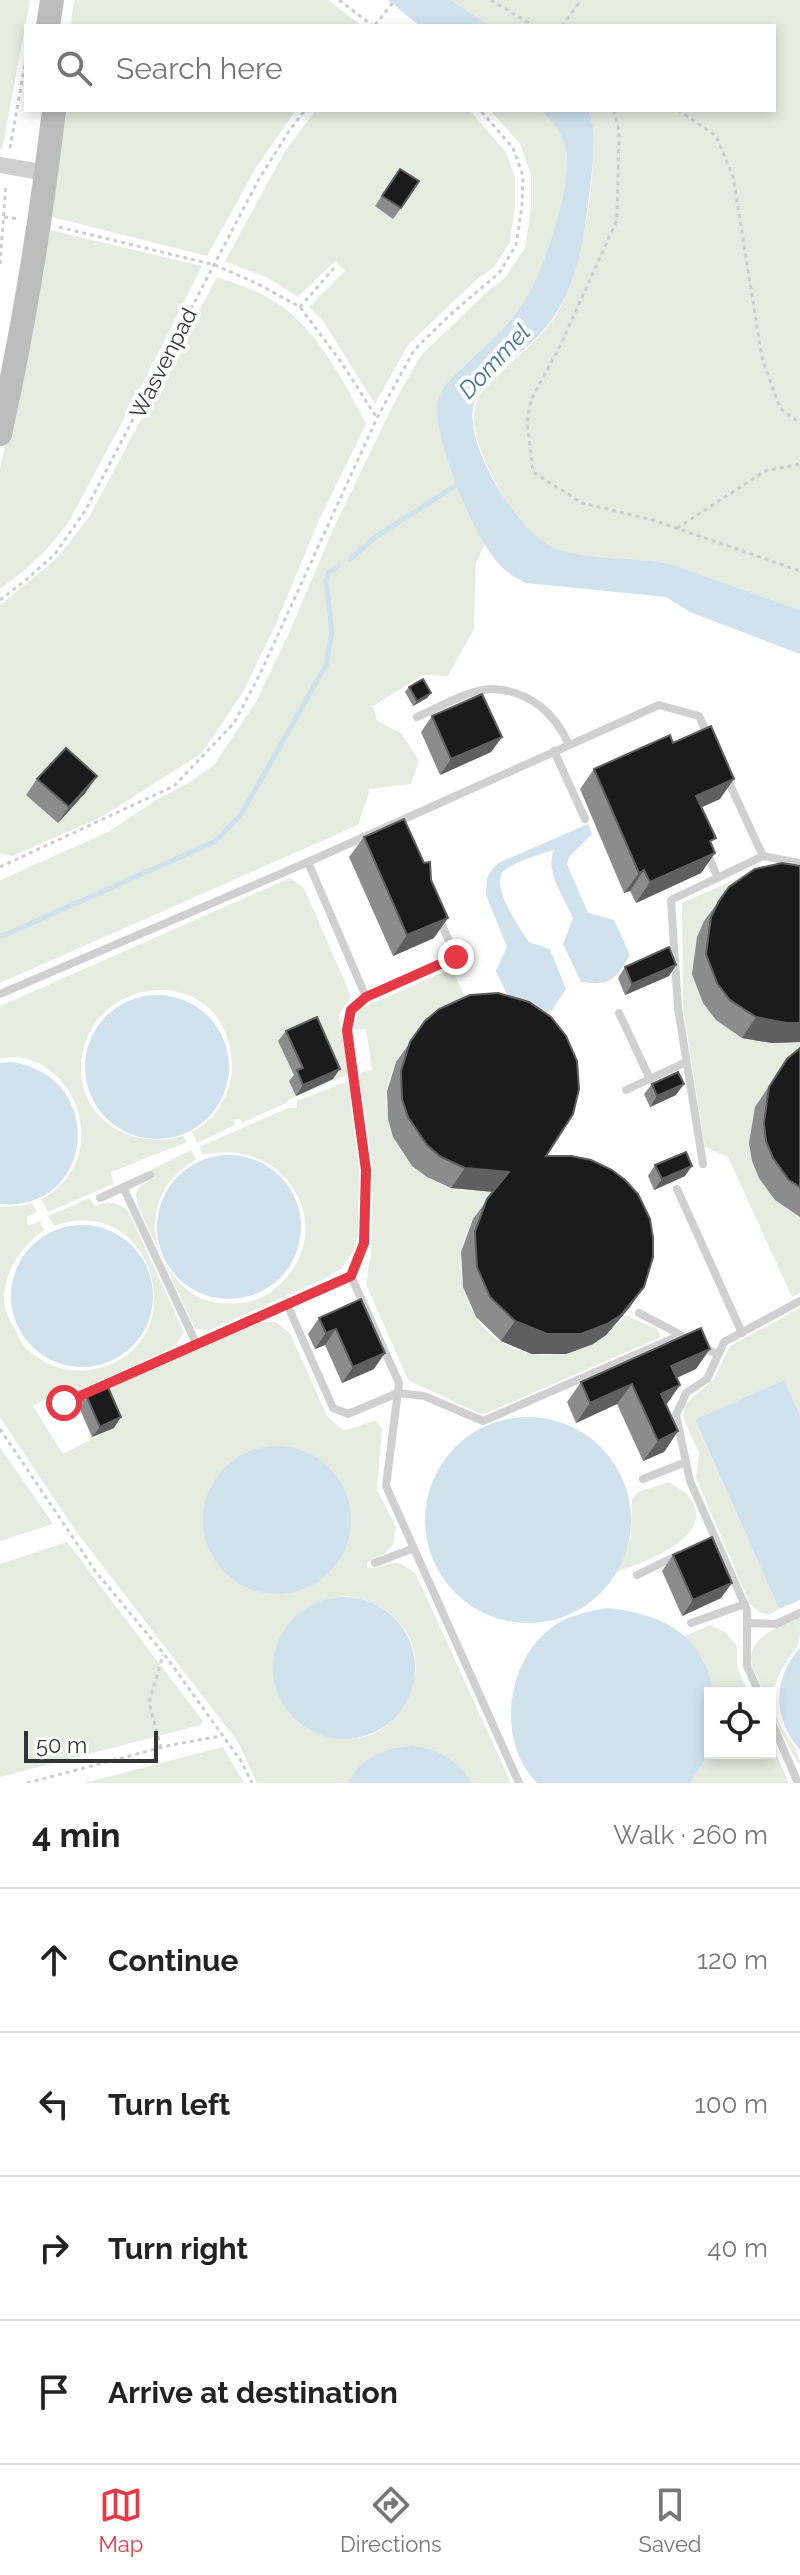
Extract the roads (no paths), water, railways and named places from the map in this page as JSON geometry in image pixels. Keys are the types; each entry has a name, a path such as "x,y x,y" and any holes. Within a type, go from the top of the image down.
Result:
{"main road":[{"path":"48,24 52,0"},
{"path":"64,24 67,0"},
{"path":"0,434 18,354 23,220 21,169 37,112"},
{"path":"21,169 53,112"},
{"path":"0,360 23,220"}],"lane":[{"path":"417,717 464,696 492,689 529,697 545,709 562,729 569,745"},
{"path":"0,994 308,862 659,705 699,716 712,744"},
{"path":"554,751 585,819"},
{"path":"724,772 763,856"},
{"path":"397,822 403,835"},
{"path":"703,844 718,878"},
{"path":"703,1164 678,1008 671,900 763,856 800,863"},
{"path":"308,862 366,997"},
{"path":"64,1403 351,1276 364,1243 366,1170 347,1030 351,1010 366,997 456,957 432,903"},
{"path":"619,1013 650,1079"},
{"path":"626,1090 686,1062"},
{"path":"100,1198 150,1175"},
{"path":"123,1187 196,1343"},
{"path":"677,1189 742,1333"},
{"path":"351,1276 399,1383 386,1486 519,1783"},
{"path":"756,1687 747,1666 745,1604 690,1481 676,1415 686,1393 707,1379 724,1342 800,1301"},
{"path":"287,1304 333,1408 348,1414 398,1393 424,1396 483,1421 681,1335"},
{"path":"639,1313 718,1355"},
{"path":"643,1479 686,1462"},
{"path":"702,1543 715,1536"},
{"path":"375,1563 414,1548"},
{"path":"637,1575 689,1549"},
{"path":"691,1623 745,1604"},
{"path":"747,1623 776,1624 800,1613"},
{"path":"776,1732 798,1781"}],"water":[{"path":"388,0 451,0 487,24 418,24"},
{"name":"Dommel","path":"543,112 589,112 594,149 577,266 553,319 485,385 474,404 473,421 485,464 511,508 527,527 542,541 557,549 671,564 800,610 800,654 690,612 666,597 526,583 501,566 469,514 443,444 437,404 446,384 519,309 537,276 554,230 565,182 565,145"},
{"path":"588,824 592,834 569,857 567,864 588,913 614,920 630,955 616,976 606,982 581,982 563,944 573,918 554,876 554,850 511,866 502,873 500,880 504,898 514,918 529,942 550,949 566,989 552,1010 542,1015 512,1005 496,971 507,947 486,895 487,878 498,863"},
{"path":"157,995 184,1001 208,1016 223,1040 229,1067 223,1094 208,1118 184,1133 157,1139 130,1133 106,1118 91,1094 85,1067 91,1040 106,1016 130,1001"},
{"path":"11,1062 43,1072 64,1091 75,1115 78,1142 71,1167 55,1188 31,1201 0,1204 0,1063"},
{"path":"229,1155 256,1161 280,1176 295,1200 301,1227 295,1254 280,1278 256,1293 229,1299 202,1293 178,1278 163,1254 157,1227 163,1200 178,1176 202,1161"},
{"path":"82,1225 109,1230 132,1246 148,1269 153,1296 148,1323 132,1346 109,1362 82,1367 55,1362 32,1346 16,1323 11,1296 16,1269 32,1246 55,1230"},
{"path":"784,1380 800,1415 800,1600 779,1609 695,1420"},
{"path":"528,1417 568,1425 601,1447 623,1480 631,1520 623,1560 601,1593 568,1615 528,1623 488,1615 455,1593 433,1560 425,1520 433,1480 455,1447 488,1425"},
{"path":"277,1446 305,1452 329,1468 345,1492 351,1520 345,1548 329,1572 305,1588 277,1594 249,1588 225,1572 209,1548 203,1520 209,1492 225,1468 249,1452"},
{"path":"344,1597 371,1602 394,1618 410,1641 415,1668 410,1695 394,1718 371,1734 344,1739 317,1734 294,1718 278,1695 273,1668 278,1641 294,1618 317,1602"},
{"path":"607,1608 649,1616 674,1628 695,1647 713,1687 704,1687 705,1759 690,1783 537,1783 524,1766 515,1745 511,1723 517,1678 538,1640 555,1625 587,1612"},
{"path":"800,1648 800,1750 785,1726 779,1699 784,1672"},
{"path":"413,1746 447,1757 461,1768 472,1783 347,1783 375,1755 393,1748"}],"waterway":[{"path":"350,559 374,538 461,482"},
{"path":"0,937 216,841 242,813 326,665 332,632 326,581 329,572 338,566"}]}
